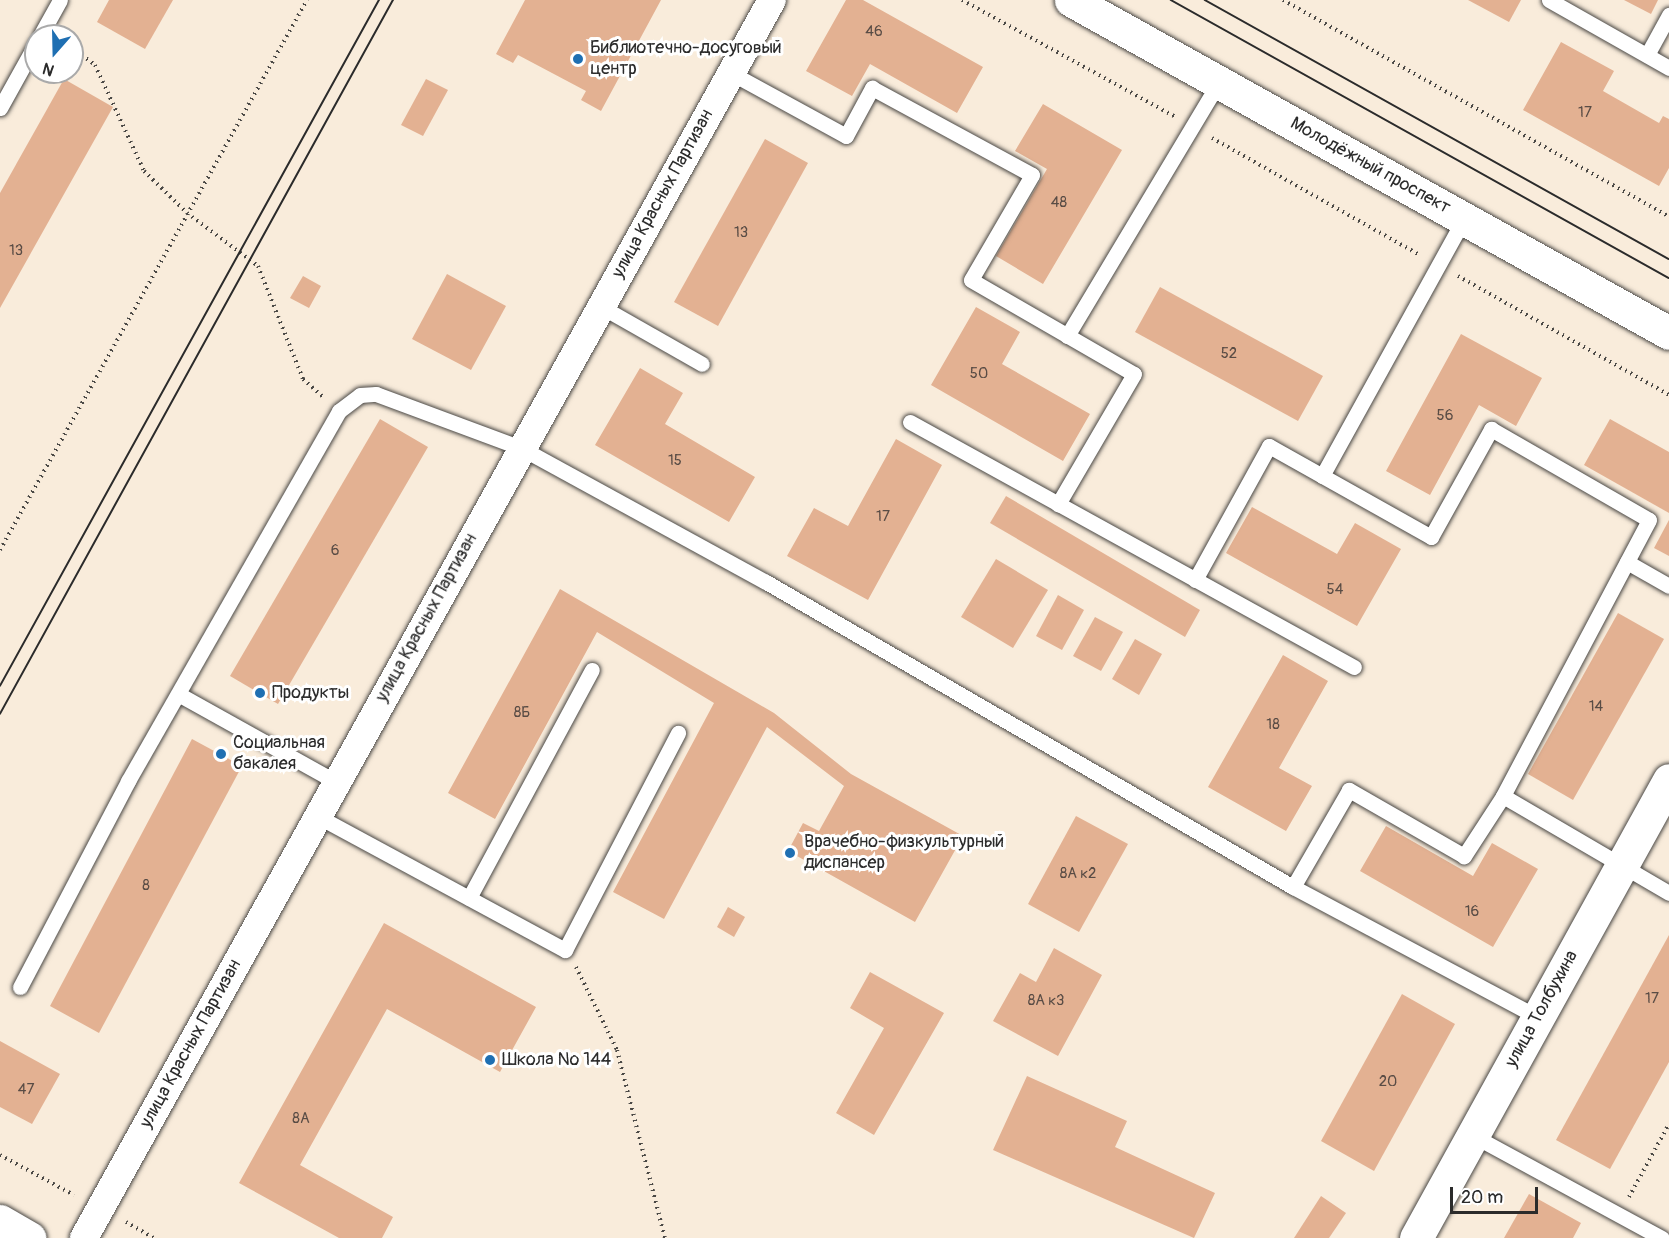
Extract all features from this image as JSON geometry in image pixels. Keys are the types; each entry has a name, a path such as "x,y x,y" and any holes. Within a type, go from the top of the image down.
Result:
{"main road":[{"name":"Молодёжный проспект","path":"1071,0 1669,333"},
{"name":"улица Толбухина","path":"1416,1238 1669,780"},
{"path":"0,1221 29,1238"}],"street":[{"name":"улица Красных Партизан","path":"84,1238 772,0"}],"lane":[{"path":"47,24 60,0"},
{"path":"1549,0 1669,68"},
{"path":"1647,55 1669,15"},
{"path":"0,108 24,65"},
{"path":"731,73 846,136 872,88 1032,175 971,280 1134,374 1058,504"},
{"path":"1067,336 1219,82"},
{"path":"1322,476 1464,219"},
{"path":"600,306 702,364"},
{"path":"20,987 180,694 339,411 360,395 376,394 521,448 766,582 1293,887 1537,1017"},
{"path":"910,422 1353,667"},
{"path":"1195,580 1269,446 1431,537 1491,429 1649,520 1503,796 1464,856 1349,790 1293,887"},
{"path":"1627,562 1669,586"},
{"path":"470,898 592,670"},
{"path":"180,694 336,782"},
{"path":"317,816 565,950 678,733"},
{"path":"1503,796 1669,893"},
{"path":"1472,1135 1662,1238"}],"path":[{"path":"0,550 307,0"},
{"path":"962,0 1669,395"},
{"path":"1282,0 1669,217"},
{"path":"84,57 95,65 144,171 187,213 258,266 303,379 339,411"},
{"path":"565,950 591,987 617,1050 665,1238"},
{"path":"1620,1214 1669,1124"}],"building":[{"path":"109,0 173,0 145,49 97,22"},
{"name":"Библиотечно-досуговый центр","path":"525,0 661,0 601,111 581,100 586,91 518,55 513,63 496,54"},
{"path":"846,0 863,0 983,67 957,113 870,64 852,96 806,71"},
{"path":"1468,0 1521,0 1509,22"},
{"path":"1624,0 1658,0 1651,14"},
{"path":"1561,42 1614,71 1603,91 1659,123 1663,116 1669,119 1669,168 1659,186 1523,110"},
{"path":"426,79 448,90 423,136 401,125"},
{"path":"61,84 73,84 113,107 0,308 0,193"},
{"path":"1043,104 1122,150 1043,284 996,256 1047,169 1015,151"},
{"path":"765,139 808,163 718,326 674,302"},
{"path":"447,274 506,306 471,370 412,339"},
{"path":"303,276 321,286 309,308 290,298"},
{"path":"1160,287 1323,376 1298,421 1135,332"},
{"path":"976,307 1020,332 1002,364 1090,414 1063,461 931,385"},
{"path":"1461,334 1542,378 1516,426 1479,405 1430,495 1386,471"},
{"path":"640,368 683,393 665,424 755,477 729,522 595,445"},
{"path":"380,419 428,447 278,704 230,676"},
{"path":"1610,419 1669,452 1669,513 1584,465"},
{"path":"896,439 942,465 868,600 787,556 814,508 848,526"},
{"path":"1006,496 1200,610 1185,637 990,523"},
{"path":"1252,507 1337,554 1355,523 1401,549 1357,626 1226,553"},
{"path":"1669,520 1669,556 1654,548"},
{"path":"996,559 1048,590 1013,648 961,617"},
{"path":"560,589 774,713 851,774 963,836 915,922 788,851 803,823 819,831 844,786 767,727 664,919 613,892 714,703 597,632 495,819 448,793"},
{"path":"1058,595 1084,610 1062,650 1036,636"},
{"path":"1618,613 1664,639 1573,800 1528,774"},
{"path":"1095,617 1123,632 1101,671 1073,656"},
{"path":"1135,639 1162,654 1139,695 1112,679"},
{"path":"1283,655 1328,681 1279,768 1312,786 1286,831 1208,787"},
{"path":"192,739 242,766 99,1033 50,1006"},
{"path":"1076,816 1128,844 1079,932 1028,904"},
{"path":"1386,826 1473,876 1492,843 1538,869 1493,947 1360,871"},
{"path":"728,907 745,917 734,937 717,927"},
{"path":"384,923 536,1007 500,1072 387,1009 300,1165 393,1217 382,1238 339,1238 239,1183"},
{"path":"1669,935 1669,1062 1610,1169 1556,1140"},
{"path":"1054,948 1102,975 1058,1056 993,1021 1020,973 1036,982"},
{"path":"870,972 944,1013 874,1135 836,1113 884,1028 850,1008"},
{"path":"1402,994 1455,1024 1374,1171 1321,1141"},
{"path":"0,1041 60,1074 32,1124 0,1107"},
{"path":"1027,1076 1127,1121 1115,1147 1215,1193 1194,1238 993,1150"},
{"path":"1529,1194 1581,1223 1573,1238 1504,1238"},
{"path":"1321,1196 1346,1213 1329,1238 1294,1238"}],"tram line":[{"path":"0,686 379,0"},
{"path":"0,714 393,0"},
{"path":"1171,0 1669,278"},
{"path":"1205,0 1669,259"}],"place":[{"name":"Библиотечно-досуговый центр","path":"578,59"},
{"name":"Продукты","path":"260,693"},
{"name":"Социальная бакалея","path":"221,754"},
{"name":"Врачебно-физкультурный диспансер","path":"790,853"},
{"name":"Школа № 144","path":"490,1060"}]}
